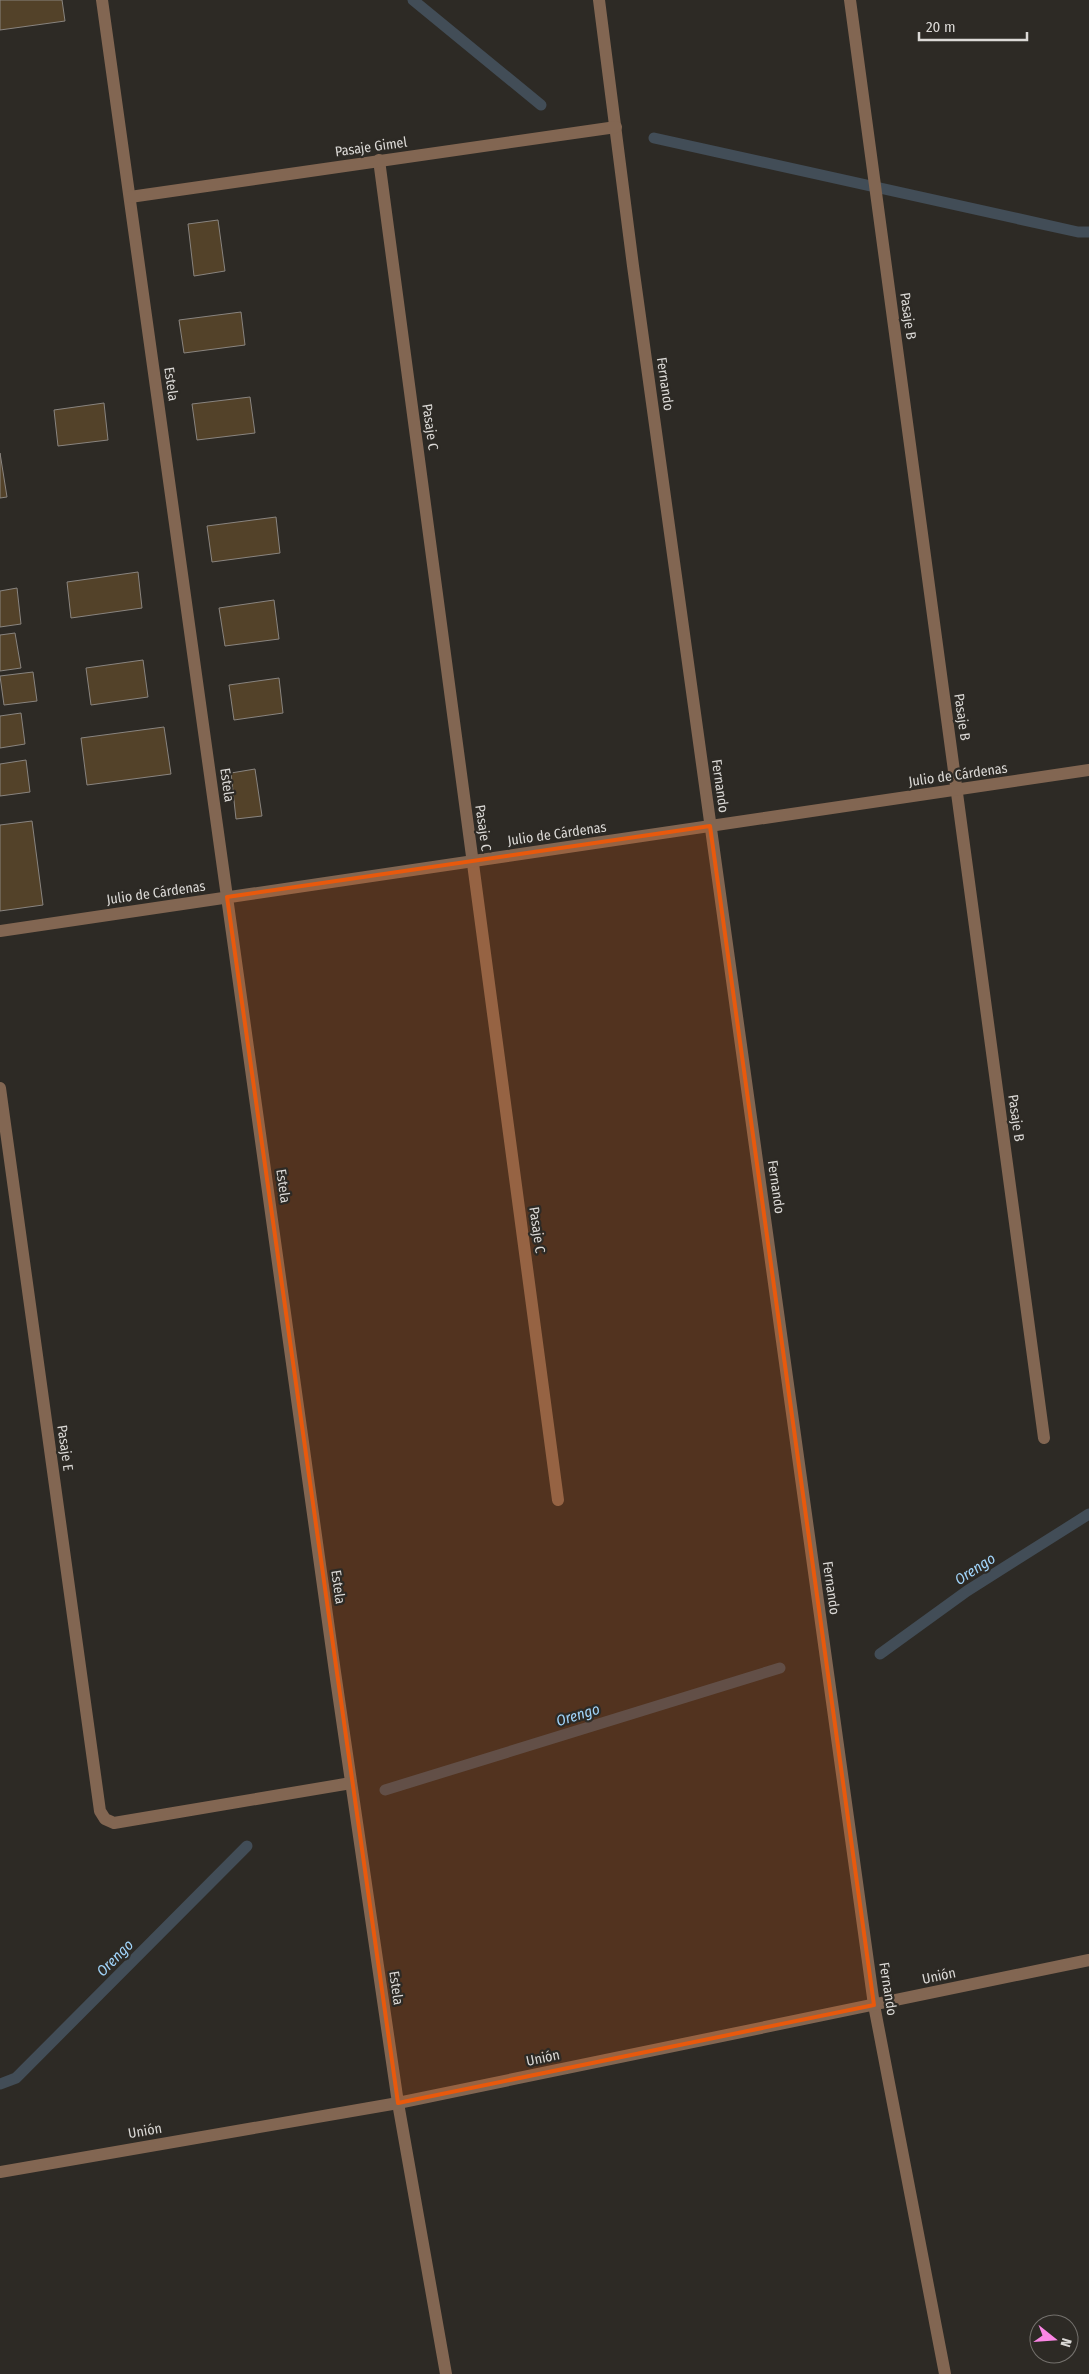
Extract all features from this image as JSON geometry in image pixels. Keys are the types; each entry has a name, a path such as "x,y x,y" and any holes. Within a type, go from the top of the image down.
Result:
{"street":[{"name":"Estela","path":"102,0 398,2103 446,2374"},
{"name":"Fernando","path":"599,0 633,266 874,2005 945,2374"},
{"name":"Pasaje B","path":"850,0 1044,1438"},
{"name":"Pasaje Gimel","path":"130,197 616,127"},
{"name":"Pasaje C","path":"379,160 558,1500"},
{"name":"Julio de Cárdenas","path":"0,931 1089,770"},
{"name":"Pasaje E","path":"0,1088 100,1811 105,1819 114,1823 352,1783"},
{"name":"Unión","path":"0,2172 398,2103 1089,1960"}],"highlighted area":[{"path":"710,826 874,2005 398,2103 227,897"}],"building":[{"path":"0,0 62,0 65,21 0,30"},
{"path":"218,220 225,271 194,276 188,224"},
{"path":"241,312 245,345 184,353 179,320"},
{"path":"250,397 255,433 197,440 192,404"},
{"path":"104,403 108,440 58,446 54,410"},
{"path":"0,453 7,497 0,498"},
{"path":"276,517 280,553 212,562 207,526"},
{"path":"138,572 142,608 71,618 67,582"},
{"path":"17,588 21,624 0,627 0,591"},
{"path":"274,600 279,639 225,646 219,608"},
{"path":"15,633 21,668 0,671 0,635"},
{"path":"143,660 148,697 91,705 86,668"},
{"path":"33,672 37,701 4,705 0,676"},
{"path":"279,678 283,713 234,720 229,685"},
{"path":"21,713 25,744 0,748 0,716"},
{"path":"164,727 171,774 87,785 81,738"},
{"path":"26,760 30,792 0,796 0,764"},
{"path":"255,769 262,816 236,819 231,773"},
{"path":"32,821 43,905 0,911 0,825"}],"waterway":[{"path":"413,0 541,105"},
{"path":"654,138 1078,232 1089,232"},
{"name":"Orengo","path":"880,1654 967,1591 1089,1514"},
{"name":"Orengo","path":"385,1790 780,1668"},
{"name":"Orengo","path":"0,2084 16,2078 247,1846"}]}
